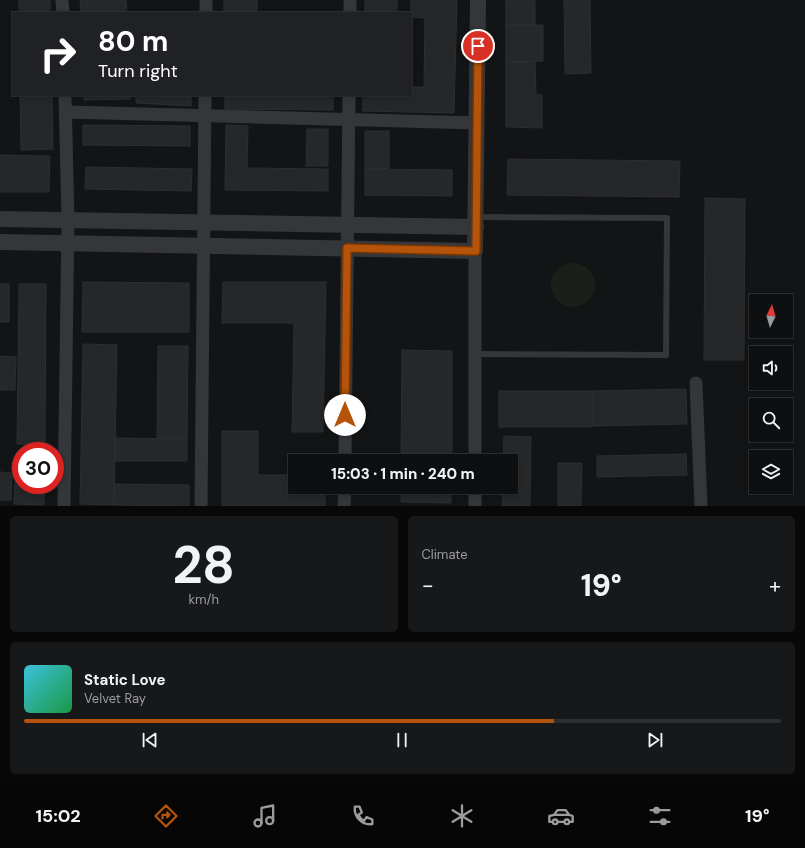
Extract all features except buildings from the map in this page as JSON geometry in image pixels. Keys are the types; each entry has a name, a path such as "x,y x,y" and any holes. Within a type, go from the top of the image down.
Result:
{"street":[{"path":"62,0 63,12"},
{"path":"206,0 206,12"},
{"path":"350,0 350,12"},
{"path":"475,454 474,354 478,0"},
{"path":"64,506 68,244 65,96"},
{"path":"201,506 205,96"},
{"path":"345,454 349,96"},
{"path":"66,112 477,123"},
{"path":"0,219 347,225 476,222"},
{"path":"0,242 476,251"},
{"path":"696,383 701,506"},
{"path":"344,506 345,494"},
{"path":"475,494 475,506"}],"lane":[{"path":"474,354 666,355 667,218 476,222"}],"shaded area":[{"path":"569,263 577,263 589,269 595,281 595,289 589,301 577,307 569,307 557,301 551,289 551,281 557,269"}],"route":[{"path":"345,415 347,248 476,251 478,46"}]}
